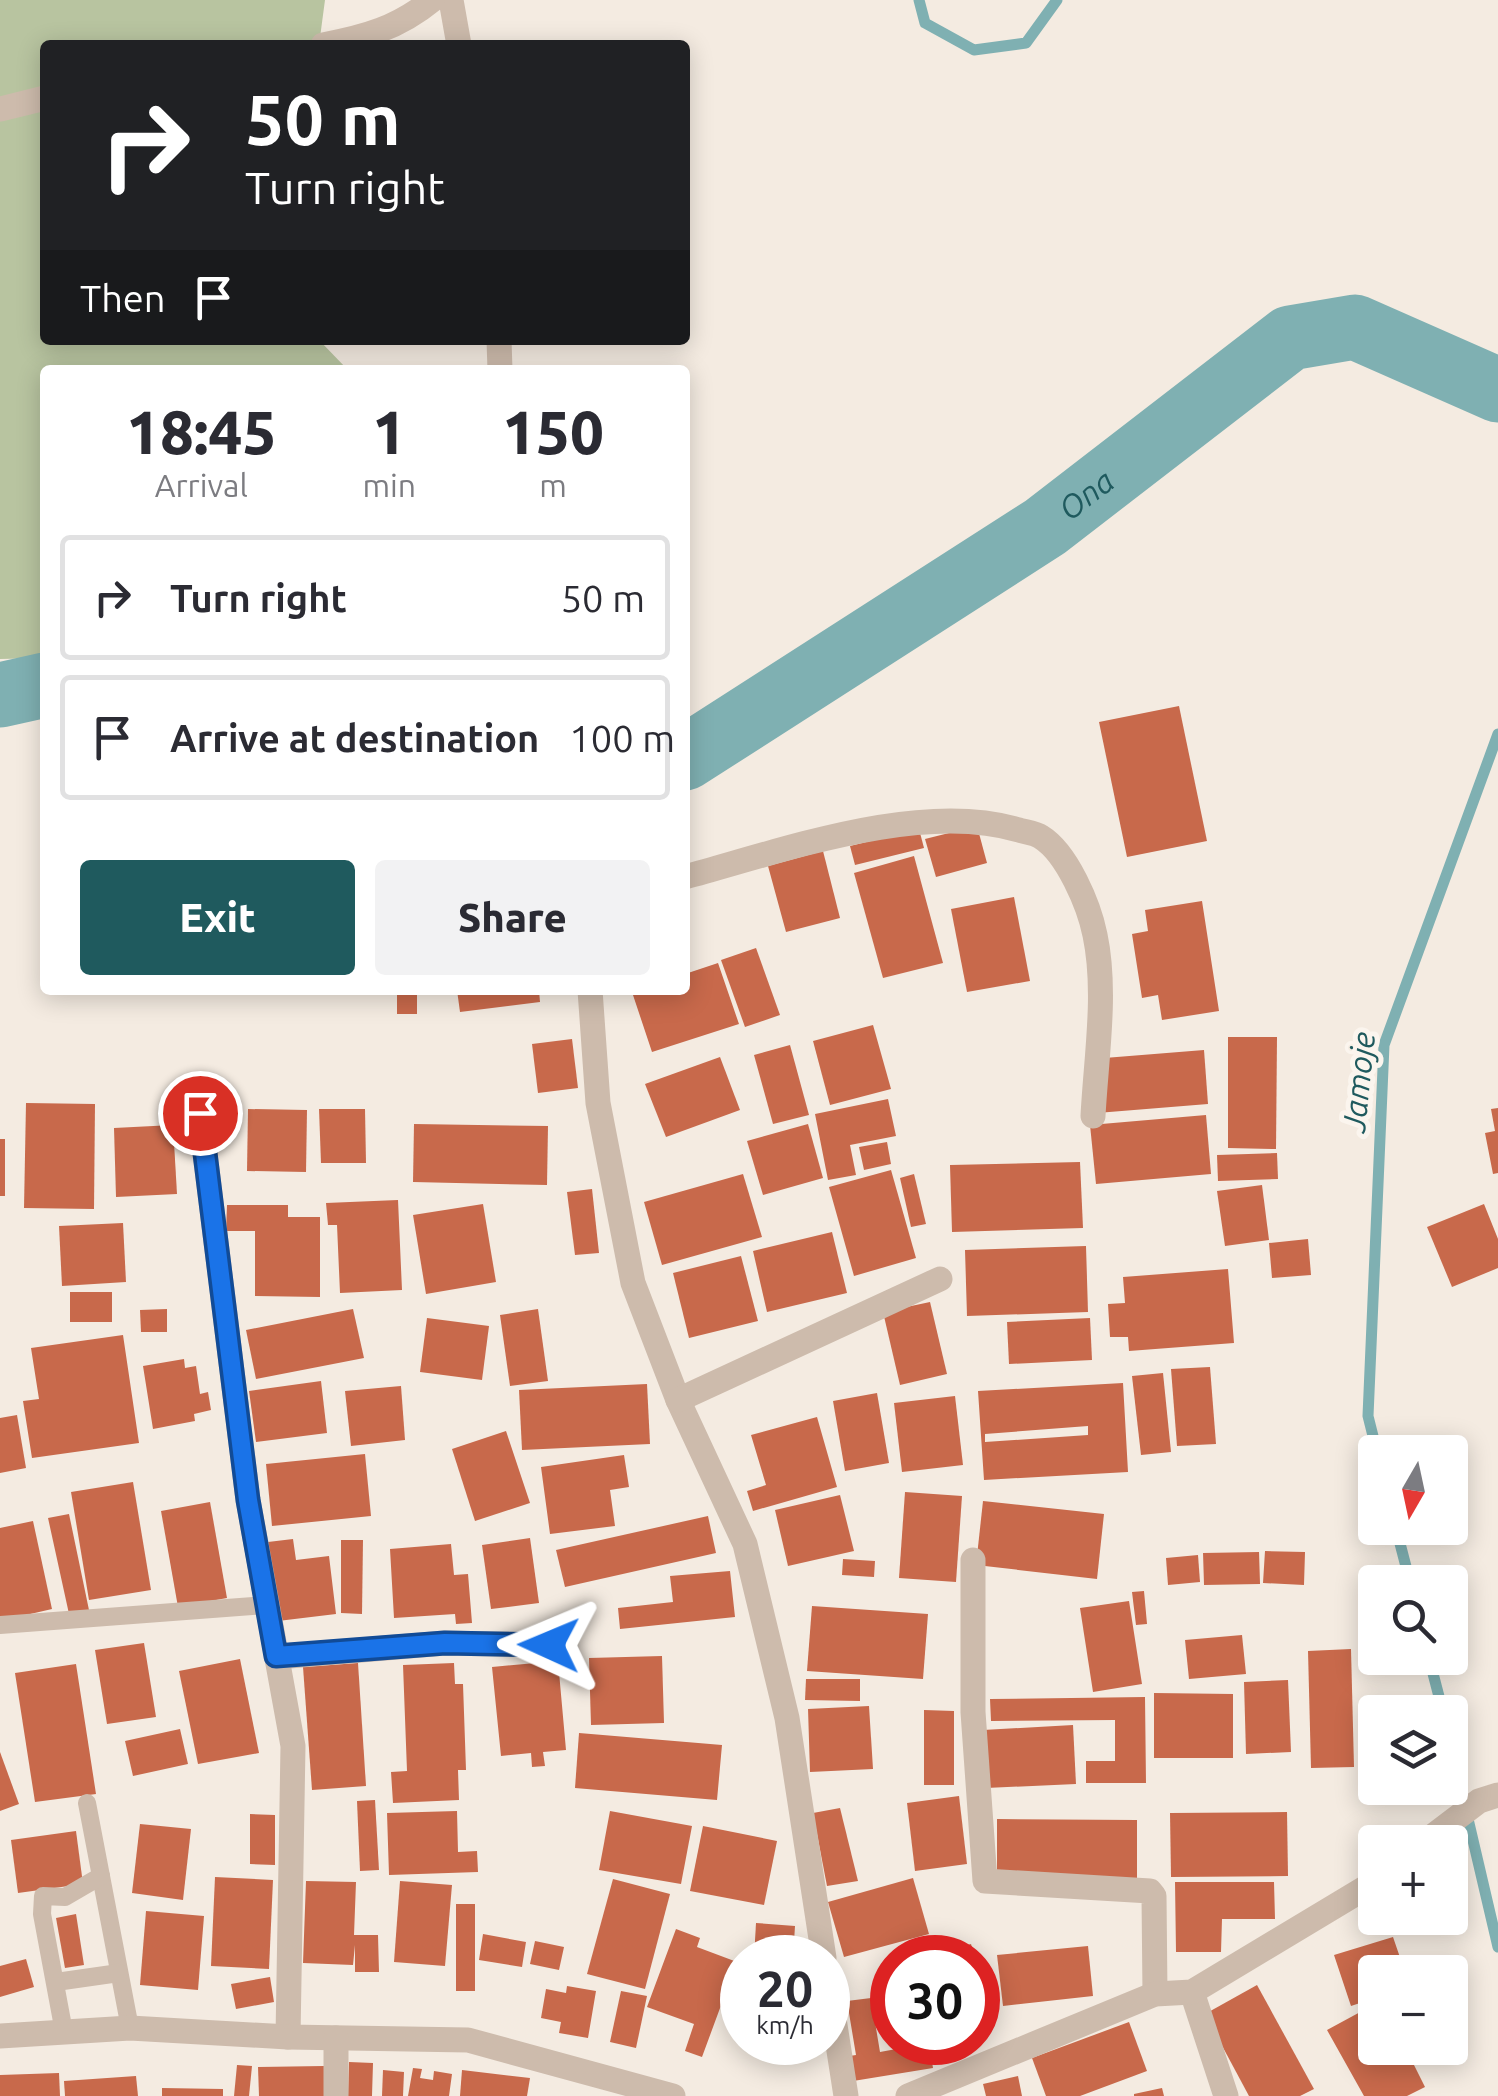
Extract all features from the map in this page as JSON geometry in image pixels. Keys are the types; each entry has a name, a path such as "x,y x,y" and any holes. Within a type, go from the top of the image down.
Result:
{"street":[{"path":"350,40 372,36 432,0"},
{"path":"451,0 457,40"},
{"path":"0,110 40,99"},
{"path":"690,875 874,829 931,821 990,822 1041,837 1072,871 1095,934 1099,988 1093,1116"},
{"path":"590,995 598,1103 633,1283 678,1400 745,1544 786,1718 820,1935"},
{"path":"200,1113 248,1500 293,1746 288,2037"},
{"path":"678,1400 940,1279"},
{"path":"973,1560 973,1712 986,1881 1150,1891 1154,1896 1155,1994"},
{"path":"276,1656 445,1643 549,1645"},
{"path":"1448,1825 1479,1801 1498,1795"},
{"path":"908,2096 1155,1994 1192,1992 1358,1892"},
{"path":"1192,1992 1226,2096"},
{"path":"0,2036 130,2028 288,2037 468,2040 673,2096"},
{"path":"336,2038 336,2096"},
{"path":"841,2065 846,2096"}],"lane":[{"path":"0,1624 267,1606"},
{"path":"87,1803 130,2028"},
{"path":"64,2032 42,1914 43,1896 65,1898 101,1876"},
{"path":"56,1982 119,1973"}],"green space":[{"path":"0,0 325,0 320,40 40,40 40,345 324,345 343,365 40,365 40,658 0,659"}],"building":[{"path":"1179,706 1207,841 1127,857 1099,722"},
{"path":"977,826 987,863 936,877 925,839"},
{"path":"919,829 924,848 855,865 850,846"},
{"path":"823,851 840,918 786,932 768,866"},
{"path":"914,856 943,963 883,978 854,873"},
{"path":"1014,897 1030,981 967,992 951,909"},
{"path":"1202,901 1219,1011 1162,1020 1158,995 1142,998 1132,934 1148,931 1145,910"},
{"path":"756,948 780,1015 745,1027 721,960"},
{"path":"718,963 739,1024 652,1052 633,995 690,995 690,972"},
{"path":"397,995 417,995 417,1014 397,1014"},
{"path":"458,995 539,995 540,1002 460,1012"},
{"path":"873,1025 891,1089 830,1105 813,1041"},
{"path":"1228,1037 1277,1037 1276,1149 1228,1148"},
{"path":"572,1039 578,1088 538,1093 532,1044"},
{"path":"790,1045 809,1115 773,1124 754,1055"},
{"path":"1204,1050 1208,1104 1097,1113 1092,1059"},
{"path":"720,1057 740,1110 666,1137 645,1084"},
{"path":"888,1099 896,1136 850,1145 856,1175 828,1180 815,1114"},
{"path":"26,1103 95,1104 94,1209 24,1208"},
{"path":"1498,1108 1498,1173 1493,1174 1485,1133 1495,1131 1491,1109"},
{"path":"248,1109 307,1110 306,1172 247,1171"},
{"path":"319,1109 365,1109 366,1163 321,1163"},
{"path":"1206,1115 1211,1174 1096,1184 1090,1125"},
{"path":"414,1124 548,1126 547,1185 413,1182"},
{"path":"808,1124 823,1178 763,1195 747,1141"},
{"path":"173,1125 177,1194 116,1197 114,1128"},
{"path":"0,1139 5,1139 5,1196 0,1196"},
{"path":"887,1142 891,1164 864,1170 859,1147"},
{"path":"1277,1153 1278,1179 1218,1181 1217,1155"},
{"path":"1080,1162 1083,1228 952,1232 950,1165"},
{"path":"891,1170 916,1258 854,1276 829,1187"},
{"path":"743,1174 762,1237 662,1265 644,1202"},
{"path":"914,1174 926,1224 911,1227 900,1178"},
{"path":"1262,1185 1269,1240 1225,1246 1217,1191"},
{"path":"592,1189 599,1253 575,1255 567,1192"},
{"path":"398,1200 402,1290 340,1293 337,1225 328,1225 326,1203"},
{"path":"483,1204 496,1282 426,1294 413,1215"},
{"path":"1484,1204 1498,1239 1498,1268 1452,1287 1427,1227"},
{"path":"227,1205 288,1205 288,1217 320,1217 320,1297 255,1296 255,1231 226,1231"},
{"path":"123,1223 126,1282 62,1286 59,1226"},
{"path":"832,1232 847,1293 767,1312 753,1251"},
{"path":"1308,1239 1311,1275 1272,1278 1269,1243"},
{"path":"1086,1246 1088,1312 967,1316 965,1250"},
{"path":"741,1256 758,1321 689,1338 673,1273"},
{"path":"1228,1269 1234,1343 1129,1351 1128,1337 1110,1337 1108,1304 1125,1303 1123,1277"},
{"path":"70,1292 112,1292 112,1322 70,1322"},
{"path":"930,1302 947,1374 900,1385 883,1312"},
{"path":"167,1309 167,1332 141,1332 140,1310"},
{"path":"353,1309 364,1358 256,1379 246,1330"},
{"path":"538,1309 548,1381 510,1386 500,1315"},
{"path":"427,1318 489,1326 482,1380 420,1372"},
{"path":"1090,1318 1092,1360 1009,1364 1007,1322"},
{"path":"123,1335 139,1443 32,1458 23,1401 39,1399 31,1348"},
{"path":"184,1359 185,1368 196,1366 200,1394 208,1392 211,1410 194,1414 195,1421 153,1429 143,1366"},
{"path":"1210,1367 1216,1444 1177,1446 1171,1369"},
{"path":"1163,1373 1171,1452 1141,1455 1132,1376"},
{"path":"321,1381 327,1433 256,1442 249,1391"},
{"path":"1123,1383 1128,1472 984,1480 978,1391","holes":["1088,1426 1088,1435 985,1442 985,1434"]},
{"path":"647,1384 650,1444 522,1450 519,1390"},
{"path":"401,1386 405,1440 351,1446 345,1391"},
{"path":"877,1393 889,1463 845,1471 833,1401"},
{"path":"955,1396 963,1465 902,1472 894,1403"},
{"path":"17,1415 26,1468 0,1473 0,1418"},
{"path":"817,1417 837,1487 753,1511 747,1491 766,1485 751,1435"},
{"path":"506,1431 530,1503 475,1521 452,1449"},
{"path":"365,1454 371,1516 272,1526 266,1464"},
{"path":"624,1455 629,1487 610,1490 615,1526 550,1534 541,1467"},
{"path":"133,1482 151,1590 89,1600 71,1492"},
{"path":"905,1492 962,1496 956,1582 899,1578"},
{"path":"840,1495 854,1551 788,1566 775,1510"},
{"path":"983,1501 1104,1514 1097,1579 976,1565"},
{"path":"210,1502 227,1598 178,1607 161,1511"},
{"path":"69,1514 89,1610 69,1614 48,1518"},
{"path":"708,1516 716,1553 565,1587 556,1550"},
{"path":"33,1521 52,1609 0,1621 0,1528"},
{"path":"530,1538 539,1603 491,1609 482,1545"},
{"path":"293,1539 296,1560 329,1556 336,1614 278,1621 268,1542"},
{"path":"341,1540 363,1540 362,1614 341,1613"},
{"path":"451,1544 454,1575 468,1574 472,1623 456,1624 455,1614 394,1618 390,1549"},
{"path":"1265,1551 1305,1552 1304,1585 1263,1583"},
{"path":"1259,1552 1260,1584 1204,1585 1203,1553"},
{"path":"1198,1555 1200,1582 1168,1585 1166,1558"},
{"path":"843,1559 875,1561 874,1577 842,1575"},
{"path":"730,1571 735,1617 620,1629 618,1608 673,1602 670,1576"},
{"path":"1144,1591 1147,1624 1136,1625 1132,1592"},
{"path":"1129,1601 1142,1684 1093,1692 1080,1608"},
{"path":"812,1606 928,1614 923,1679 807,1671"},
{"path":"1242,1635 1246,1674 1189,1679 1185,1640"},
{"path":"144,1643 156,1717 107,1724 95,1650"},
{"path":"1351,1649 1354,1767 1311,1768 1308,1651"},
{"path":"662,1656 664,1723 591,1725 589,1658"},
{"path":"240,1659 259,1753 198,1764 179,1671"},
{"path":"558,1661 566,1750 543,1752 545,1766 532,1767 531,1753 501,1756 492,1667"},
{"path":"358,1663 366,1786 312,1790 303,1667"},
{"path":"454,1663 455,1684 463,1684 466,1770 458,1770 459,1800 393,1803 391,1772 407,1771 403,1665"},
{"path":"76,1664 96,1794 35,1802 15,1673"},
{"path":"806,1679 860,1679 860,1701 805,1700"},
{"path":"1288,1680 1291,1752 1246,1754 1244,1682"},
{"path":"1154,1693 1233,1694 1233,1758 1154,1758"},
{"path":"1145,1697 1146,1783 1086,1783 1086,1761 1115,1761 1115,1720 991,1721 990,1699"},
{"path":"869,1706 873,1769 810,1772 808,1709"},
{"path":"924,1710 954,1711 954,1785 924,1785"},
{"path":"1073,1725 1076,1784 986,1788 983,1730"},
{"path":"180,1729 188,1764 133,1776 125,1741"},
{"path":"579,1733 722,1745 717,1800 575,1788"},
{"path":"0,1752 19,1804 0,1811"},
{"path":"959,1796 967,1864 915,1871 907,1803"},
{"path":"375,1800 379,1870 360,1871 357,1801"},
{"path":"840,1808 858,1881 827,1886 813,1813"},
{"path":"457,1811 458,1852 477,1851 478,1872 389,1875 387,1813"},
{"path":"610,1811 692,1826 681,1884 599,1870"},
{"path":"1287,1812 1288,1876 1171,1877 1170,1813"},
{"path":"250,1814 275,1815 275,1865 250,1864"},
{"path":"997,1819 1137,1820 1137,1878 997,1878"},
{"path":"140,1824 191,1829 183,1900 132,1893"},
{"path":"703,1826 777,1841 764,1905 690,1891"},
{"path":"76,1831 83,1884 18,1893 11,1840"},
{"path":"215,1877 273,1880 269,1969 211,1966"},
{"path":"913,1878 929,1934 870,1935 870,1950 850,1955 850,1935 838,1935 828,1902"},
{"path":"613,1879 670,1894 645,1989 587,1974"},
{"path":"306,1881 356,1882 354,1935 378,1935 379,1972 355,1972 355,1945 353,1965 303,1963"},
{"path":"400,1881 452,1885 445,1966 394,1962"},
{"path":"1175,1882 1274,1882 1275,1919 1222,1919 1221,1952 1176,1952"},
{"path":"456,1904 475,1904 475,1991 456,1991"},
{"path":"146,1911 204,1916 198,1990 140,1985"},
{"path":"76,1914 84,1965 65,1968 56,1918"},
{"path":"756,1923 795,1926 794,1935 755,1935"},
{"path":"676,1929 700,1938 697,1947 720,1956 720,2008 702,2057 685,2051 694,2024 647,2007"},
{"path":"483,1934 526,1942 522,1967 479,1960"},
{"path":"1393,1937 1399,1955 1358,1955 1358,2004 1351,2006 1334,1955"},
{"path":"535,1941 564,1947 559,1970 530,1964"},
{"path":"1088,1946 1093,1996 1003,2006 1000,1955"},
{"path":"26,1959 34,1987 0,1997 0,1966"},
{"path":"270,1977 274,2002 236,2009 231,1984"},
{"path":"1257,1985 1314,2089 1300,2096 1249,2096 1205,2014"},
{"path":"567,1986 596,1991 588,2038 559,2033 561,2022 541,2018 546,1989 566,1993"},
{"path":"621,1991 647,1996 636,2048 610,2042"},
{"path":"870,1998 870,2065 933,2068 847,2082 844,2065 850,2065 850,2056 856,2055 850,2001"},
{"path":"1358,2013 1358,2065 1414,2065 1425,2087 1407,2096 1364,2096 1327,2030"},
{"path":"1129,2022 1147,2071 1080,2096 1046,2096 1032,2058"},
{"path":"349,2062 373,2063 372,2096 348,2096"},
{"path":"237,2065 252,2066 249,2096 234,2096"},
{"path":"324,2066 325,2096 259,2096 258,2067"},
{"path":"413,2068 422,2069 420,2078 433,2080 434,2071 452,2074 449,2096 408,2096"},
{"path":"383,2070 404,2072 403,2096 382,2096"},
{"path":"462,2070 530,2078 527,2096 460,2096"},
{"path":"59,2073 60,2096 0,2096 0,2075"},
{"path":"136,2076 138,2096 65,2096 64,2081"},
{"path":"1018,2076 1022,2096 986,2096 983,2084"},
{"path":"162,2088 223,2089 223,2096 162,2096"},
{"path":"1162,2088 1164,2096 1134,2096 1134,2094"}],"waterway":[{"path":"919,0 925,23 974,50 1026,43 1057,0"},
{"name":"Ona","path":"690,755 1045,527 1290,338 1355,327 1498,390"},
{"name":"Ona","path":"0,695 40,686"},
{"name":"Jamoje","path":"1373,1435 1368,1416 1384,1045 1498,734"},
{"name":"Jamoje","path":"1400,1545 1406,1565"},
{"name":"Jamoje","path":"1433,1675 1439,1695"},
{"name":"Jamoje","path":"1465,1805 1498,1947"}],"route":[{"path":"200,1113 248,1500 276,1656 445,1643 549,1645"}]}
